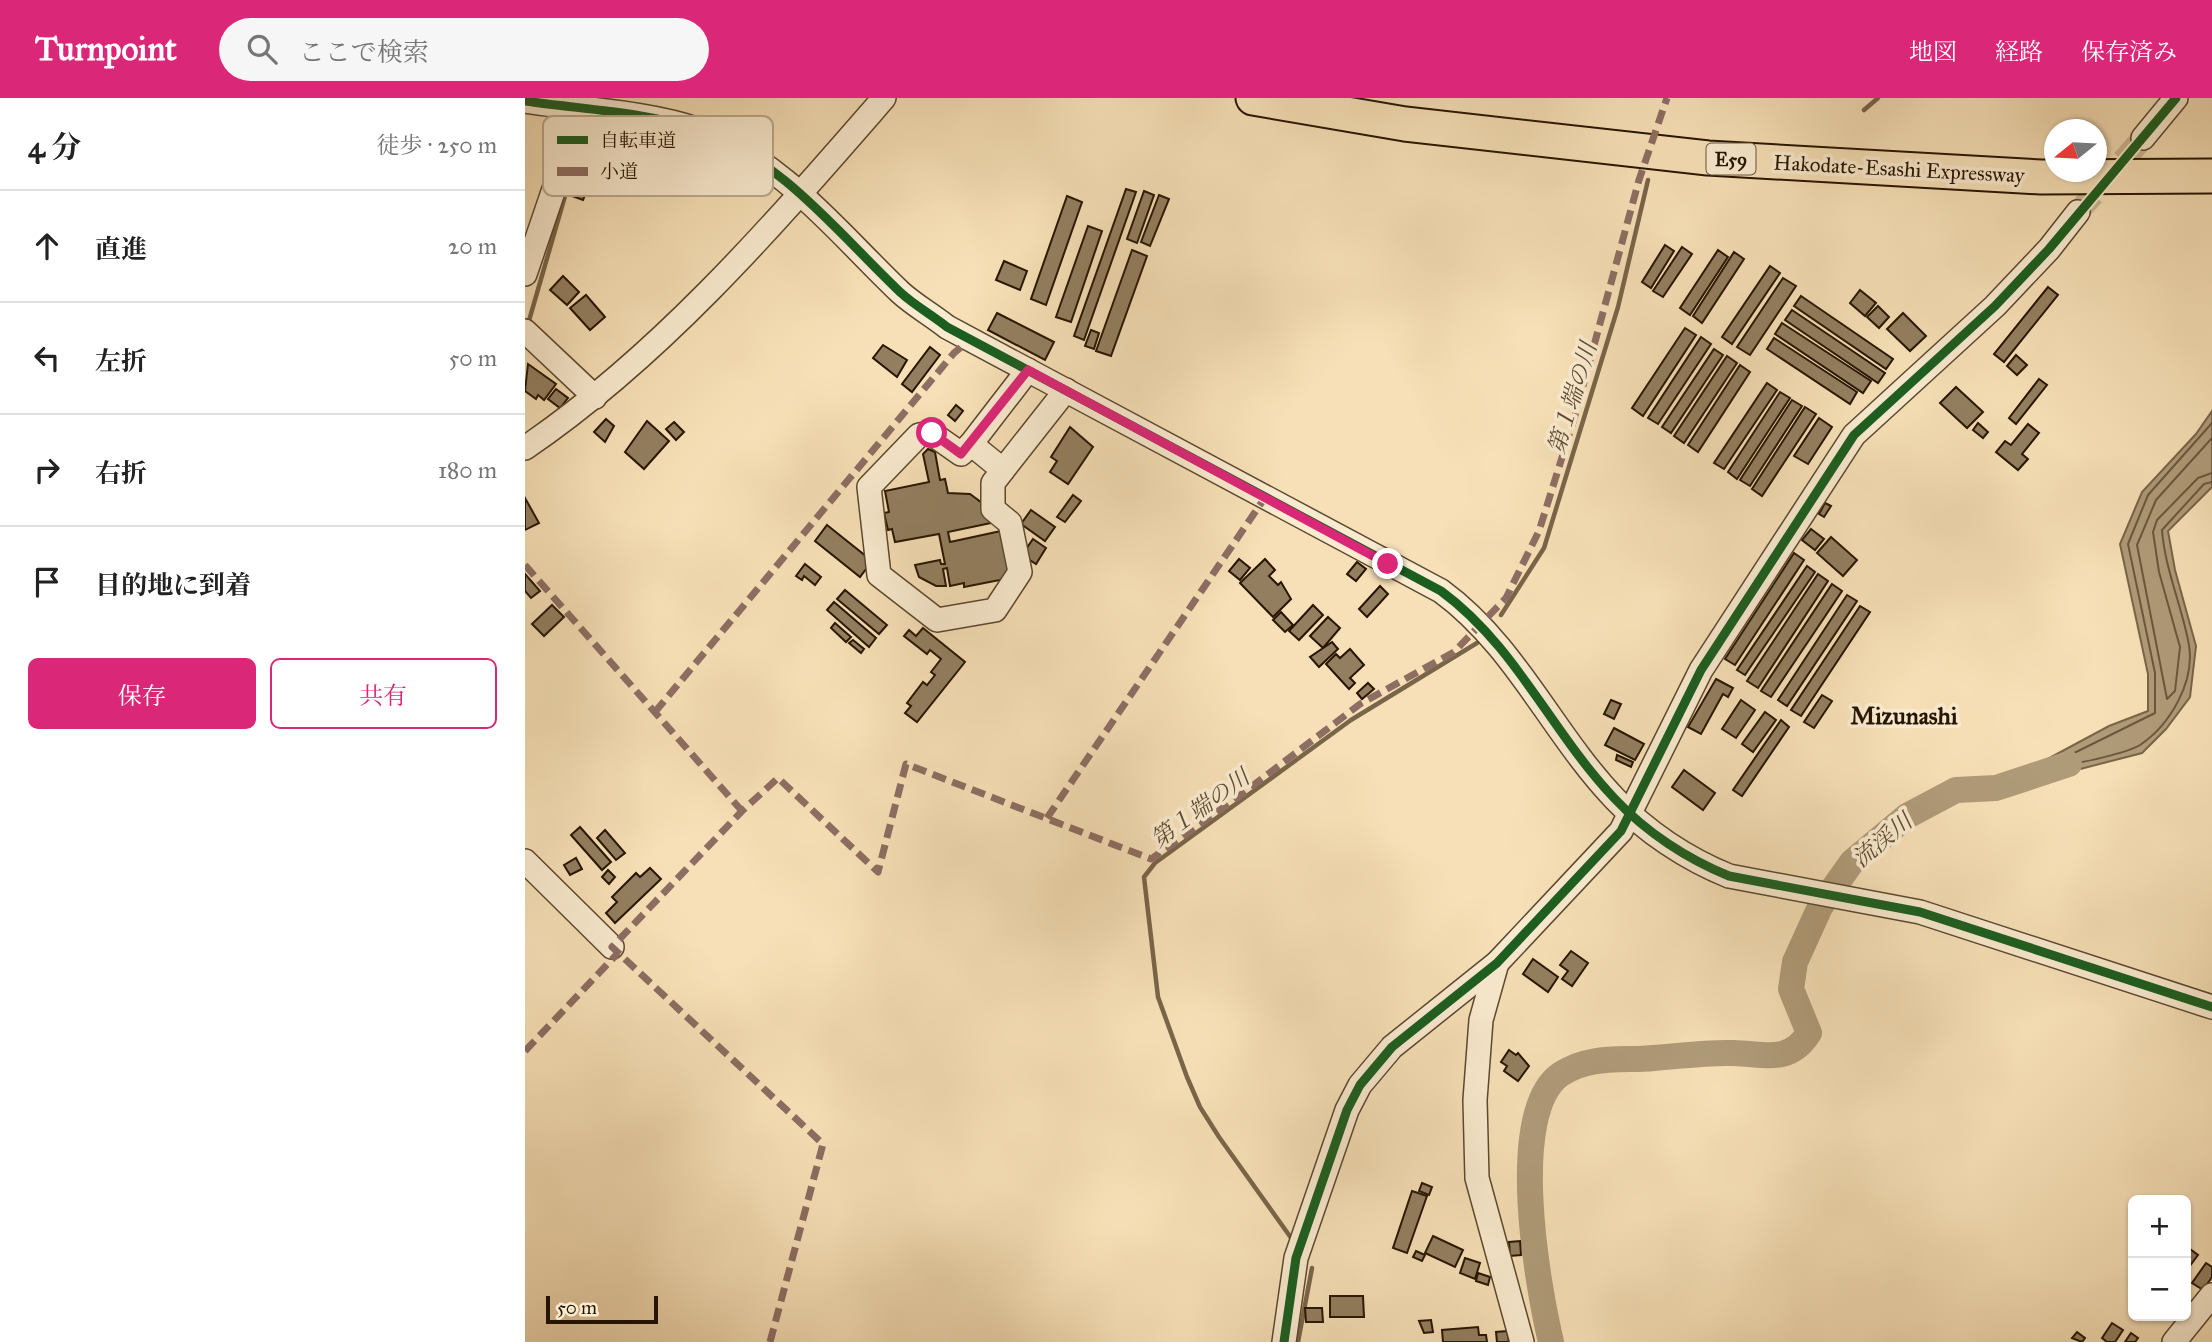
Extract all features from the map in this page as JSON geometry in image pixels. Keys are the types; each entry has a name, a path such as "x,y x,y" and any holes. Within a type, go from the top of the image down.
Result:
{"highway":[{"name":"Hakodate-Esashi Expressway","path":"1254,98 1405,124 1708,158 2042,177 2212,176"}],"street":[{"path":"525,448 595,397 713,284 801,193 884,98"},
{"path":"2143,138 2176,98"},
{"path":"525,102 583,104 637,116"},
{"path":"773,172 801,193 902,294 947,327 1441,591 1463,607 1510,660 1615,799 1659,838 1710,868 1729,876 1886,904 1997,936 2212,1007"},
{"path":"525,274 552,196"},
{"path":"1285,1342 1296,1258 1343,1121 1360,1085 1392,1047 1497,963 1621,831 1701,670 1854,435 1995,306 2049,249 2078,212"},
{"path":"525,331 595,397"},
{"path":"1028,370 961,454 932,433 919,435 869,487 879,575 937,620 995,610 1020,572 1010,523 993,509 993,484 1066,390"},
{"path":"971,444 1003,470"},
{"path":"525,861 612,947"},
{"path":"1497,963 1481,1020 1475,1100 1477,1178 1522,1342"},
{"path":"2174,1342 2212,1295"}],"water":[{"path":"2212,411 2212,487 2168,531 2175,570 2196,646 2190,697 2166,729 2142,753 2034,781 2040,763 2109,726 2148,711 2148,674 2120,544 2142,492 2196,434"}],"building":[{"path":"1126,189 1136,192 1084,340 1074,336"},
{"path":"1144,191 1154,195 1137,243 1127,239"},
{"path":"1159,195 1169,199 1150,246 1141,242"},
{"path":"1067,196 1082,202 1046,305 1031,299"},
{"path":"1088,226 1102,231 1071,322 1056,317"},
{"path":"1665,245 1674,251 1651,288 1642,282"},
{"path":"1682,247 1692,254 1663,297 1653,291"},
{"path":"1132,250 1147,256 1111,356 1096,351"},
{"path":"1718,250 1728,257 1690,315 1680,308"},
{"path":"1734,252 1744,259 1702,323 1693,316"},
{"path":"1004,261 1027,271 1020,290 996,280"},
{"path":"1770,266 1780,273 1732,344 1722,337"},
{"path":"563,276 579,292 567,305 550,290"},
{"path":"1783,278 1796,286 1750,355 1737,347"},
{"path":"2048,287 2058,295 2004,362 1994,354"},
{"path":"1860,290 1876,303 1865,316 1850,303"},
{"path":"586,295 605,317 590,330 570,308"},
{"path":"1801,296 1893,359 1886,369 1794,306"},
{"path":"1878,306 1889,317 1879,328 1867,317"},
{"path":"1792,310 1885,373 1878,383 1785,320"},
{"path":"997,313 1054,342 1045,360 988,330"},
{"path":"1903,313 1926,336 1910,351 1887,329"},
{"path":"1782,323 1871,381 1863,393 1775,334"},
{"path":"1685,328 1696,335 1643,416 1632,408"},
{"path":"1091,330 1099,333 1094,349 1085,346"},
{"path":"1701,337 1711,344 1658,424 1648,418"},
{"path":"1774,338 1857,392 1850,404 1767,349"},
{"path":"883,345 907,360 897,377 873,358"},
{"path":"930,347 940,355 912,392 902,384"},
{"path":"1714,349 1723,355 1671,433 1662,427"},
{"path":"2016,355 2027,365 2017,375 2007,366"},
{"path":"1727,356 1737,363 1684,443 1674,436"},
{"path":"528,364 556,384 544,400 538,395 536,399 525,391"},
{"path":"1740,365 1750,372 1698,452 1688,445"},
{"path":"2039,379 2047,385 2016,424 2009,418"},
{"path":"1767,383 1777,390 1724,469 1714,463"},
{"path":"1956,387 1983,412 1967,428 1940,403"},
{"path":"556,389 568,398 560,408 548,399"},
{"path":"1780,392 1790,398 1737,479 1728,472"},
{"path":"1792,400 1802,406 1750,486 1740,480"},
{"path":"956,405 963,411 955,421 948,415"},
{"path":"1805,407 1816,414 1762,496 1752,489"},
{"path":"1819,418 1832,427 1808,464 1794,456"},
{"path":"606,419 614,426 605,442 594,432"},
{"path":"647,421 669,441 644,469 625,452"},
{"path":"674,422 684,432 676,440 666,429"},
{"path":"1978,423 1988,432 1983,438 1973,430"},
{"path":"2028,424 2039,433 2022,454 2028,459 2018,470 1996,452 2005,441 2011,445"},
{"path":"1070,427 1093,447 1068,484 1050,472 1057,461 1051,457"},
{"path":"928,449 935,452 940,480 945,479 948,493 970,494 982,503 991,523 948,532 950,542 1001,531 1010,578 964,587 964,583 950,586 947,568 943,569 946,586 936,586 919,577 915,565 940,560 941,564 945,564 939,534 895,542 892,529 888,530 884,513 889,512 885,491 929,482 923,454"},
{"path":"1073,495 1081,501 1065,522 1057,517"},
{"path":"525,498 539,523 525,530"},
{"path":"1825,503 1831,506 1824,517 1819,514"},
{"path":"1031,510 1055,527 1045,541 1021,524"},
{"path":"827,525 872,561 860,577 815,541"},
{"path":"1811,529 1824,539 1815,550 1802,540"},
{"path":"1831,537 1857,560 1843,576 1817,553"},
{"path":"1033,539 1046,548 1036,564 1022,555"},
{"path":"1794,553 1804,560 1735,665 1725,659"},
{"path":"1239,559 1250,568 1240,580 1229,571"},
{"path":"1265,559 1275,570 1269,576 1278,585 1281,582 1291,599 1273,617 1240,583"},
{"path":"1357,562 1366,569 1356,581 1347,574"},
{"path":"805,564 821,577 815,585 804,576 802,580 796,576"},
{"path":"1807,566 1815,572 1745,675 1737,670"},
{"path":"525,574 540,591 531,598 525,591"},
{"path":"1818,574 1828,581 1758,688 1747,681"},
{"path":"1832,584 1842,591 1771,697 1761,691"},
{"path":"1380,586 1388,594 1367,617 1359,609"},
{"path":"845,590 887,625 879,634 837,599"},
{"path":"1847,595 1857,601 1787,706 1778,700"},
{"path":"834,602 876,638 869,647 827,610"},
{"path":"552,605 564,617 544,636 532,624"},
{"path":"1313,605 1323,615 1299,640 1289,631"},
{"path":"1860,606 1870,612 1801,716 1791,710"},
{"path":"1281,612 1293,625 1285,632 1273,620"},
{"path":"1328,617 1340,628 1323,648 1310,636"},
{"path":"835,623 851,637 846,642 831,628"},
{"path":"923,628 965,662 917,722 905,713 911,706 907,703 923,682 927,685 935,675 931,672 941,659 930,650 927,654 904,636 909,630 916,636"},
{"path":"853,640 864,649 861,653 849,643"},
{"path":"1332,642 1338,649 1319,667 1310,657"},
{"path":"1350,649 1364,665 1350,678 1355,683 1349,689 1326,664 1336,654 1340,658"},
{"path":"1716,679 1733,688 1728,697 1723,694 1701,734 1688,727"},
{"path":"1368,683 1374,689 1362,699 1357,693"},
{"path":"1822,695 1832,701 1814,728 1804,722"},
{"path":"1611,700 1621,704 1614,719 1604,714"},
{"path":"1741,700 1755,710 1736,738 1722,729"},
{"path":"1765,712 1776,720 1753,752 1742,744"},
{"path":"1781,720 1789,727 1742,796 1733,790"},
{"path":"1614,728 1644,744 1635,760 1605,745"},
{"path":"1617,755 1633,762 1631,767 1616,760"},
{"path":"1684,770 1715,793 1703,810 1672,787"},
{"path":"580,827 611,862 602,870 571,835"},
{"path":"605,830 625,853 616,860 597,838"},
{"path":"576,858 582,869 570,875 564,865"},
{"path":"650,868 661,879 615,923 606,913 617,902 612,897 636,873 640,877"},
{"path":"608,870 615,877 609,884 602,877"},
{"path":"1571,951 1588,963 1572,986 1562,979 1568,971 1560,965"},
{"path":"1533,959 1558,977 1548,992 1523,974"},
{"path":"1509,1050 1516,1055 1518,1053 1529,1066 1518,1081 1504,1071 1507,1066 1501,1062"},
{"path":"1422,1183 1432,1187 1429,1195 1419,1191"},
{"path":"1412,1191 1427,1196 1407,1253 1393,1248"},
{"path":"1433,1236 1463,1250 1455,1267 1425,1253"},
{"path":"1520,1241 1521,1255 1510,1256 1509,1242"},
{"path":"2191,1250 2198,1255 2191,1264"},
{"path":"1416,1251 1425,1255 1422,1261 1413,1257"},
{"path":"1465,1258 1480,1263 1475,1279 1460,1273"},
{"path":"2206,1263 2212,1267 2212,1277 2203,1290 2192,1283"},
{"path":"1478,1273 1490,1277 1488,1285 1476,1281"},
{"path":"1330,1296 1363,1296 1364,1317 1330,1317"},
{"path":"1305,1308 1322,1308 1323,1322 1306,1322"},
{"path":"1431,1320 1433,1332 1424,1333 1419,1321"},
{"path":"2112,1323 2123,1330 2115,1342 2107,1342 2102,1338"},
{"path":"1478,1327 1479,1335 1486,1335 1487,1342 1443,1342 1442,1330"},
{"path":"1507,1331 1509,1342 1497,1342 1496,1332"},
{"path":"2077,1332 2085,1338 2082,1342 2072,1338"},
{"path":"2131,1333 2138,1338 2135,1342 2125,1342"}],"waterway":[{"name":"第１端の川","path":"1864,110 1878,98"},
{"name":"第１端の川","path":"1501,615 1544,548 1618,307 1648,180"},
{"path":"528,324 565,196"},
{"name":"第１端の川","path":"1294,1242 1219,1137 1200,1107 1187,1077 1158,997 1144,877 1155,863 1351,720 1477,643"},
{"name":"流渓川","path":"1551,1342 1534,1243 1530,1161 1534,1124 1544,1094 1561,1074 1595,1061 1713,1053 1776,1055 1793,1049 1809,1033 1791,989 1795,962 1820,907 1852,862 1907,816 1956,790 1996,788 2069,764"},
{"name":"第１端の川","path":"1298,1342 1312,1268"}],"tunnel":[{"path":"2078,212 2143,138"}],"marked path":[{"path":"770,1342 823,1144 612,947 742,811 778,778 878,872 906,764 1151,859 1360,704 1454,652 1506,598 1539,531 1574,419 1639,180 1667,98"},
{"path":"655,712 954,353 971,339"},
{"path":"1047,818 1266,496"},
{"path":"525,565 742,811"},
{"path":"525,1051 618,953"}],"cycle path":[{"path":"1284,1342 1296,1258 1347,1110 1360,1085 1392,1047 1497,963 1621,831 1701,670 1854,435 1995,306 2049,249 2176,98"},
{"path":"525,101 639,116"},
{"path":"773,172 807,200 900,292 947,327 1441,591 1491,637 1615,799 1654,833 1698,861 1729,876 1920,912 2212,1007"}],"district":[{"name":"Mizunashi","path":"1904,716"}],"route":[{"path":"932,433 961,454 1028,370 1388,564"}]}
